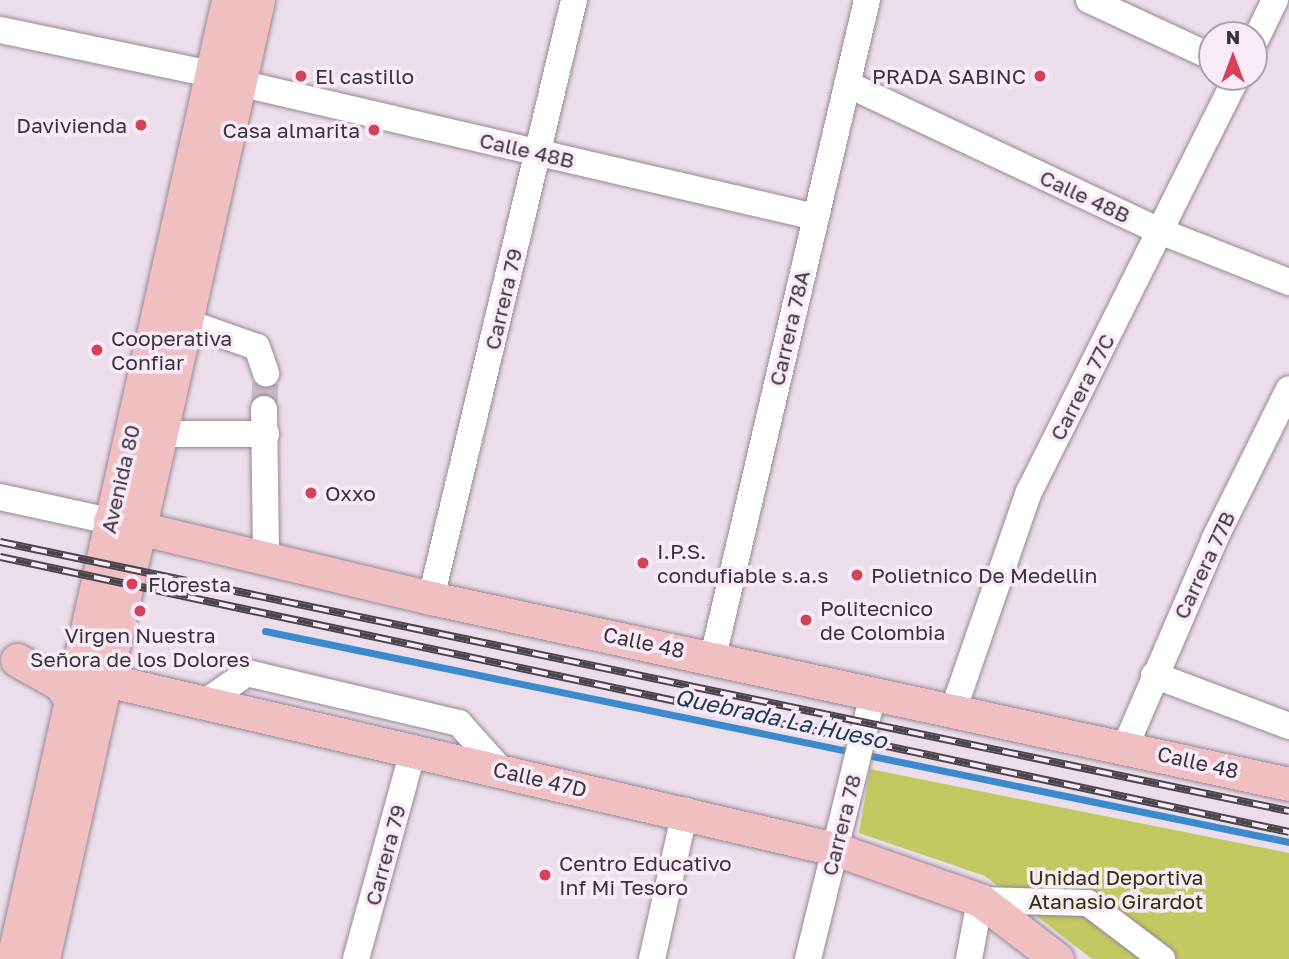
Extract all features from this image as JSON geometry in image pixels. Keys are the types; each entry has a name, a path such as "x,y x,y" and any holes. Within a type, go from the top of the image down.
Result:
{"main road":[{"name":"Avenida 80","path":"125,525 162,434 186,322 225,79 228,0"},
{"name":"Avenida 80","path":"13,959 125,525 225,79 258,0"},
{"name":"Calle 48","path":"125,525 431,598 1126,745 1289,783"},
{"path":"9,658 54,680 84,684"},
{"name":"Avenida 80","path":"43,959 84,684"},
{"name":"Calle 47D","path":"84,684 204,703 685,811 835,849 980,900 1057,959"}],"street":[{"name":"Carrera 79","path":"431,598 574,0"},
{"name":"Carrera 78A","path":"713,657 867,0"},
{"path":"1089,0 1198,51"},
{"path":"1265,21 1275,0"},
{"name":"Calle 48B","path":"0,30 225,79 815,217"},
{"name":"Calle 48B","path":"847,84 1157,230 1289,282"},
{"name":"Carrera 77C","path":"954,708 1029,492 1157,230 1230,91"},
{"path":"186,322 257,347 266,373"},
{"name":"Carrera 77B","path":"1126,745 1154,675 1289,389"},
{"path":"162,434 265,421 266,558"},
{"name":"Calle 48","path":"0,497 125,525"},
{"path":"204,703 247,673 459,723 501,770"},
{"path":"1154,675 1289,726"},
{"name":"Carrera 78","path":"808,959 874,691"},
{"name":"Carrera 79","path":"356,959 413,751"},
{"path":"652,959 685,811"},
{"path":"969,959 980,900 1088,903 1162,959"}],"green space":[{"name":"Unidad Deportiva Atanasio Girardot","path":"870,769 1289,853 1289,959 1092,959 985,876 859,833"}],"waterway":[{"name":"Quebrada La Hueso","path":"265,631 1289,842"}],"tunnel":[{"path":"264,409 266,373"}],"railway":[{"path":"0,542 1289,811"},
{"path":"0,557 1289,832"}],"place":[{"name":"El castillo","path":"301,76"},
{"name":"PRADA SABINC","path":"1040,76"},
{"name":"Davivienda","path":"141,125"},
{"name":"Casa almarita","path":"374,130"},
{"name":"Cooperativa Confiar","path":"97,350"},
{"name":"Oxxo","path":"311,493"},
{"name":"I.P.S. condufiable s.a.s","path":"643,563"},
{"name":"Polietnico De Medellin","path":"857,575"},
{"name":"Floresta","path":"132,584"},
{"name":"Virgen Nuestra Señora de los Dolores","path":"140,611"},
{"name":"Politecnico de Colombia","path":"806,620"},
{"name":"Centro Educativo Inf Mi Tesoro","path":"545,875"}]}
